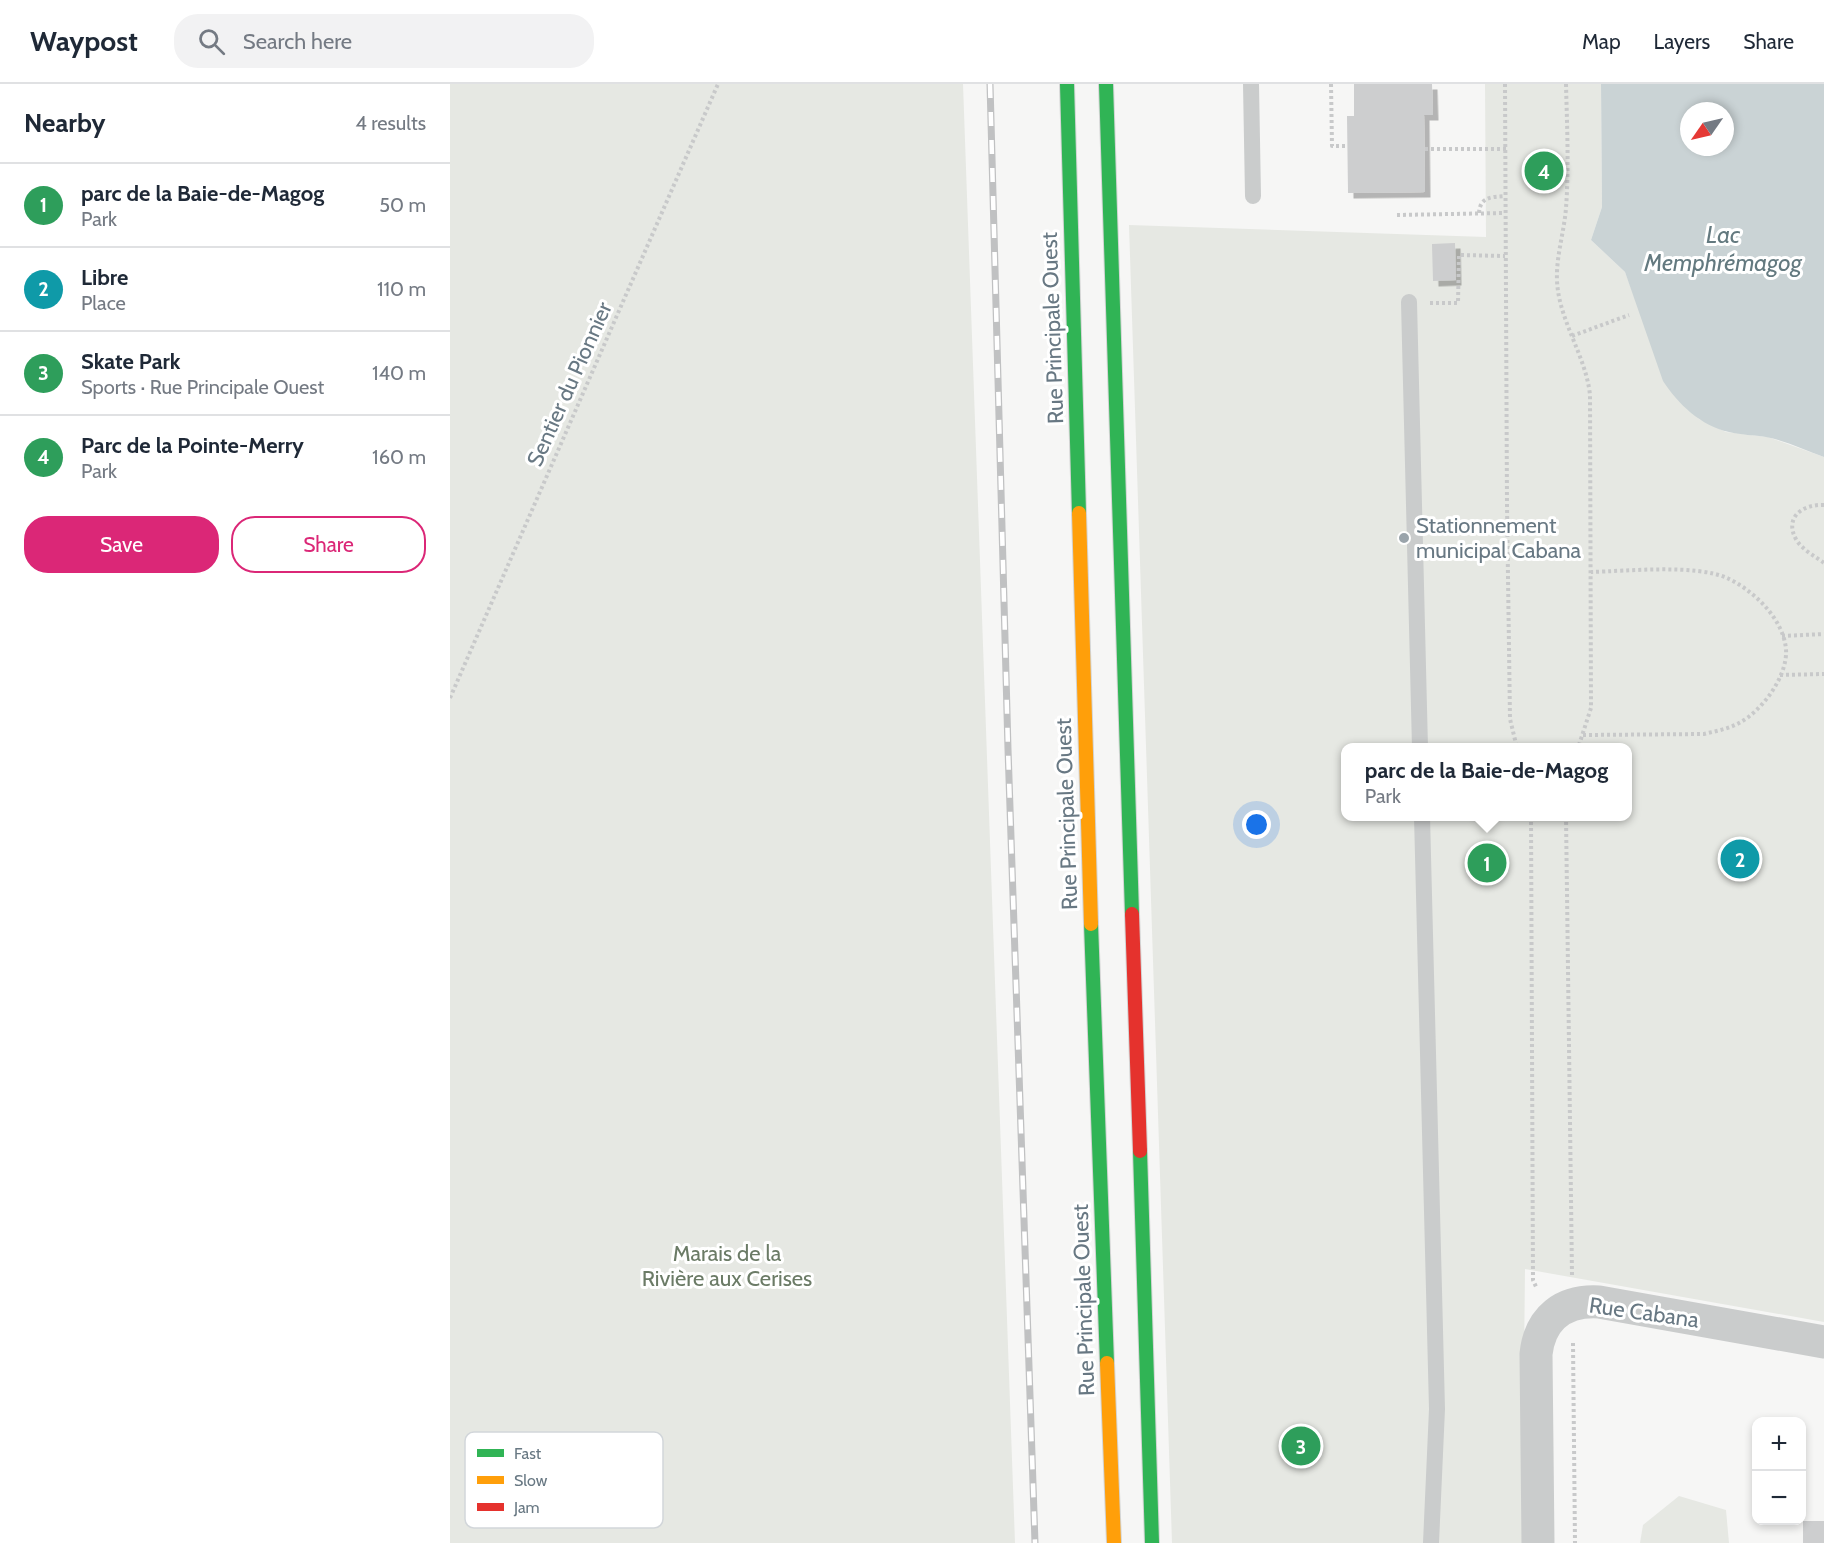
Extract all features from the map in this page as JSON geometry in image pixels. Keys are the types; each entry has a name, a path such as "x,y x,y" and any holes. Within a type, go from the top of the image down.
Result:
{"main road":[{"name":"Rue Principale Ouest","path":"1067,84 1098,1171 1114,1543"},
{"path":"1106,84 1152,1543"}],"street":[{"name":"Rue Cabana","path":"1560,1312 1586,1301 1599,1302 1824,1342"},
{"path":"1538,1543 1537,1342 1560,1312"}],"lane":[{"path":"1251,84 1253,196"},
{"path":"1409,302 1420,743"},
{"path":"1422,821 1437,1408 1431,1543"}],"path":[{"name":"Sentier du Pionnier","path":"450,698 718,84"},
{"path":"1331,84 1332,146 1347,146"},
{"path":"1505,84 1510,720 1516,743"},
{"path":"1566,84 1566,207 1557,258 1557,282 1560,303 1589,378 1590,395 1591,708 1580,743"},
{"path":"1425,150 1506,149"},
{"path":"1479,213 1480,204 1487,198 1505,196"},
{"path":"1397,215 1505,213"},
{"path":"1409,302 1458,303 1459,255 1505,256"},
{"path":"1572,336 1629,315"},
{"path":"1824,505 1810,505 1801,510 1795,515 1793,523 1797,540 1824,563"},
{"path":"1583,735 1704,734 1739,723 1756,711 1773,692 1786,650 1776,623 1763,604 1748,590 1726,578 1707,572 1684,570 1591,572"},
{"path":"1782,636 1824,634"},
{"path":"1780,675 1824,674"},
{"path":"1531,821 1533,1280 1560,1312"},
{"path":"1566,821 1560,1312 1575,1543"}],"green space":[{"name":"Marais de la Rivière aux Cerises","path":"450,84 963,84 1015,1543 450,1543"},
{"path":"1485,84 1601,84 1602,207 1591,240 1625,272 1642,317 1699,419 1726,432 1768,437 1824,457 1824,1322 1525,1269 1522,1543 1172,1543 1129,225 1486,237"},
{"path":"1679,1496 1726,1510 1729,1543 1640,1543 1643,1525"}],"water":[{"name":"Lac Memphrémagog","path":"1601,84 1824,84 1824,457 1773,439 1719,429 1691,413 1663,381 1625,272 1591,240 1602,207"}],"building":[{"path":"1354,84 1432,84 1433,115 1424,115 1425,192 1348,193 1347,116 1354,116"},
{"path":"1455,243 1456,280 1433,281 1432,244"},
{"path":"1806,1521 1824,1521 1824,1543 1803,1543 1803,1525 1806,1525"}],"railway":[{"path":"990,84 1008,749 1035,1543"}],"traffic: fast":[{"path":"1067,84 1079,513"},
{"path":"1106,84 1132,914"},
{"path":"1091,924 1107,1363"},
{"path":"1140,1151 1152,1543"}],"traffic: slow":[{"path":"1079,513 1091,924"},
{"path":"1107,1363 1114,1543"}],"traffic: jam":[{"path":"1132,914 1140,1151"}],"place":[{"name":"Parc de la Pointe-Merry","path":"1544,171"},
{"name":"Stationnement municipal Cabana","path":"1404,538"},
{"name":"Libre","path":"1740,859"},
{"name":"parc de la Baie-de-Magog","path":"1487,863"},
{"name":"Skate Park","path":"1301,1446"}]}
